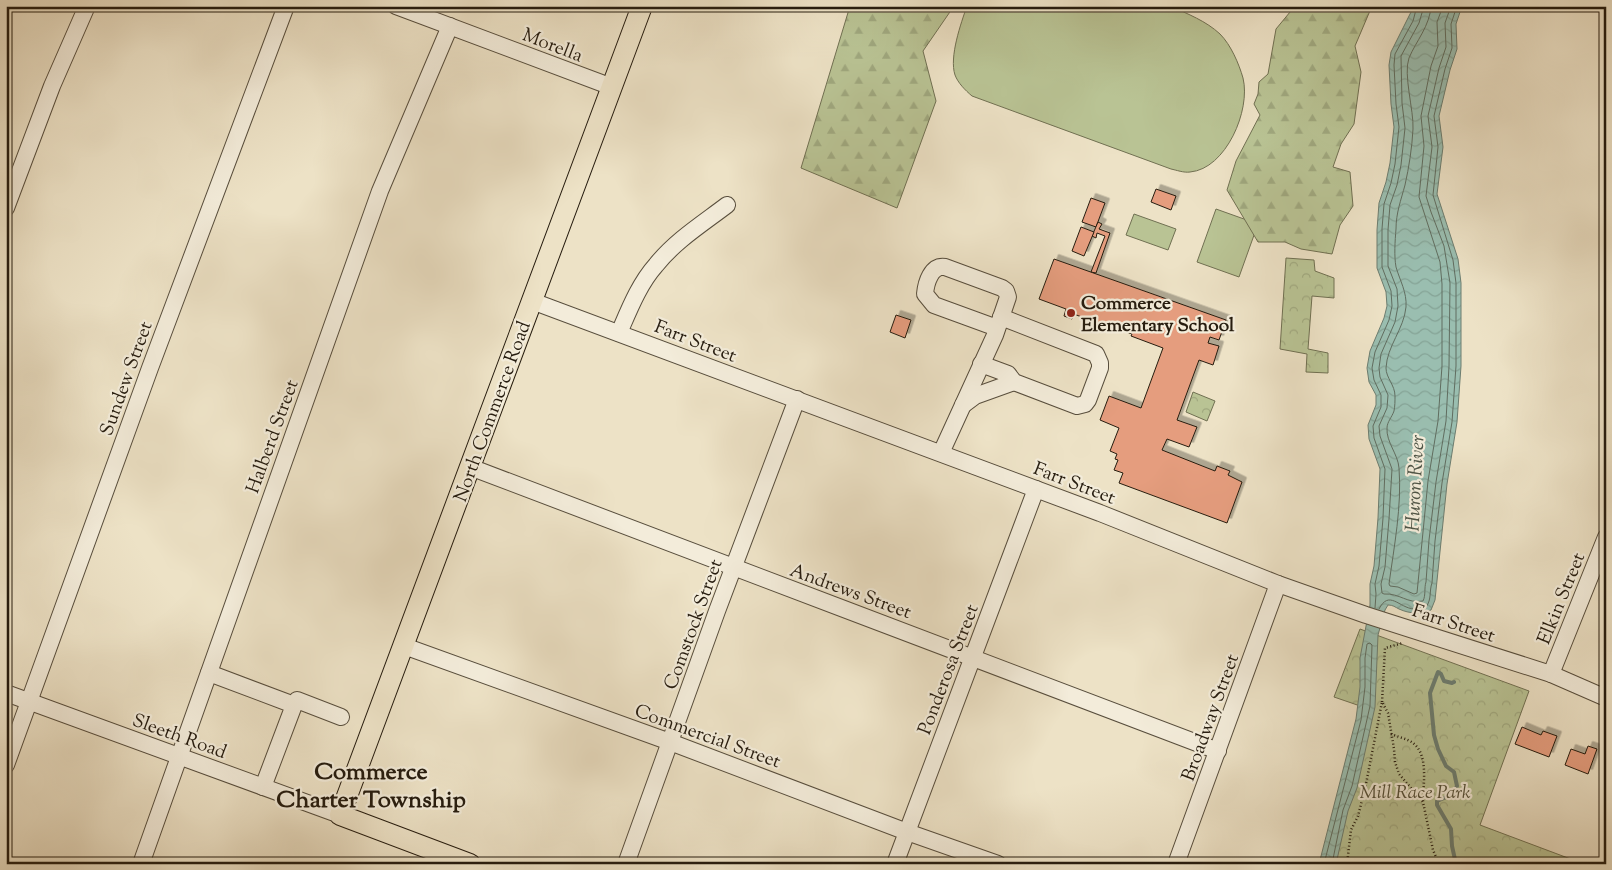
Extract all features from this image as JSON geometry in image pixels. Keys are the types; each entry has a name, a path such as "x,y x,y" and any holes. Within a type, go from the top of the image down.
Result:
{"main road":[{"name":"North Commerce Road","path":"340,815 642,6"},
{"path":"340,815 470,864"}],"street":[{"path":"6,208 52,86 87,6"},
{"name":"Sundew Street","path":"6,765 150,368 286,6"},
{"name":"Morella","path":"396,6 612,87"},
{"name":"Halberd Street","path":"141,864 380,191 450,26"},
{"path":"619,333 654,266 683,238 727,206"},
{"path":"941,454 999,322 1008,297 1006,291 1002,288 945,266 936,268 925,289 925,294 934,304 999,322 1092,351 1099,358 1100,368 1088,400 1077,406 1014,382 1008,374 981,364"},
{"name":"Farr Street","path":"532,300 1100,513 1278,584 1366,615 1552,674 1606,698"},
{"path":"963,405 975,396 1014,382"},
{"name":"Comstock Street","path":"626,864 733,568 797,399"},
{"name":"Andrews Street","path":"470,467 1218,751"},
{"name":"Ponderosa Street","path":"895,864 1036,489"},
{"name":"Elkin Street","path":"1552,674 1606,536"},
{"name":"Broadway Street","path":"1176,864 1278,584"},
{"name":"Commercial Street","path":"404,646 670,742 907,832 998,864"},
{"path":"208,672 294,705"},
{"name":"Sleeth Road","path":"6,693 340,815"},
{"path":"263,787 297,700 341,717"}],"path":[{"path":"1347,864 1351,830 1358,816 1365,789 1382,702 1385,648 1406,642"},
{"path":"1382,702 1388,713 1395,762 1399,774 1423,802"},
{"path":"1391,734 1413,743 1420,751 1424,769 1423,802 1433,850 1438,864"}],"green space":[{"path":"850,6 954,6 923,51 936,101 897,208 801,168"},
{"path":"967,6 1170,6 1190,15 1209,25 1224,38 1231,49 1243,78 1243,106 1233,136 1215,161 1203,168 1183,172 972,96 958,81 954,68 956,40"},
{"path":"1295,6 1372,6 1355,46 1361,72 1354,124 1341,144 1333,167 1350,172 1353,206 1340,225 1332,254 1301,249 1285,242 1258,242 1227,190 1236,161 1260,115 1254,104 1258,94 1259,82 1268,74 1276,29"},
{"path":"1216,209 1258,224 1239,277 1197,262"},
{"path":"1134,214 1176,229 1168,250 1126,235"},
{"path":"1286,258 1314,260 1315,271 1334,278 1334,298 1312,296 1308,349 1328,353 1328,373 1306,372 1307,354 1280,349"},
{"path":"1193,392 1215,401 1207,421 1186,412"},
{"name":"Mill Race Park","path":"1360,629 1529,691 1480,825 1584,864 1331,864 1369,709 1334,697"}],"water":[{"name":"Huron River","path":"1414,6 1462,6 1456,24 1457,49 1439,116 1443,147 1437,194 1458,259 1461,283 1461,366 1457,422 1447,484 1435,600 1431,610 1423,612 1407,612 1390,605 1385,610 1378,635 1375,707 1357,788 1348,811 1336,864 1319,864 1356,719 1360,687 1360,658 1370,605 1370,584 1374,566 1378,518 1380,469 1369,439 1368,425 1376,405 1376,395 1369,382 1367,368 1370,351 1387,306 1386,292 1377,268 1377,230 1379,203 1390,163 1394,127 1389,65 1391,52"}],"building":[{"path":"1156,189 1176,196 1171,210 1151,202"},
{"path":"1091,198 1105,203 1096,227 1082,222"},
{"path":"1098,222 1102,224 1099,229 1110,233 1096,273 1091,272 1105,236 1097,233 1096,238 1092,236"},
{"path":"1081,227 1094,232 1084,256 1072,251"},
{"path":"1054,259 1226,320 1219,340 1210,337 1208,343 1219,346 1213,365 1199,360 1177,420 1197,427 1189,447 1167,439 1162,450 1215,471 1217,466 1230,471 1228,475 1242,482 1227,523 1119,483 1123,473 1114,470 1118,460 1115,459 1117,454 1110,451 1119,428 1100,420 1109,396 1141,408 1163,348 1131,336 1132,334 1118,329 1117,331 1074,314 1072,319 1064,316 1066,309 1039,299"},
{"path":"896,315 911,320 905,338 890,332"},
{"path":"1522,727 1541,735 1543,731 1557,736 1549,757 1515,744"},
{"path":"1588,746 1597,749 1588,774 1565,765 1571,749 1585,754"}],"waterway":[{"path":"1454,682 1444,681 1438,672 1430,693 1434,735 1438,749 1446,766 1454,772 1457,786 1451,795 1437,801 1437,805 1451,829 1456,864"}],"place":[{"name":"Commerce Elementary School","path":"1071,313"}],"district":[{"name":"Commerce Charter Township","path":"371,785"}]}
